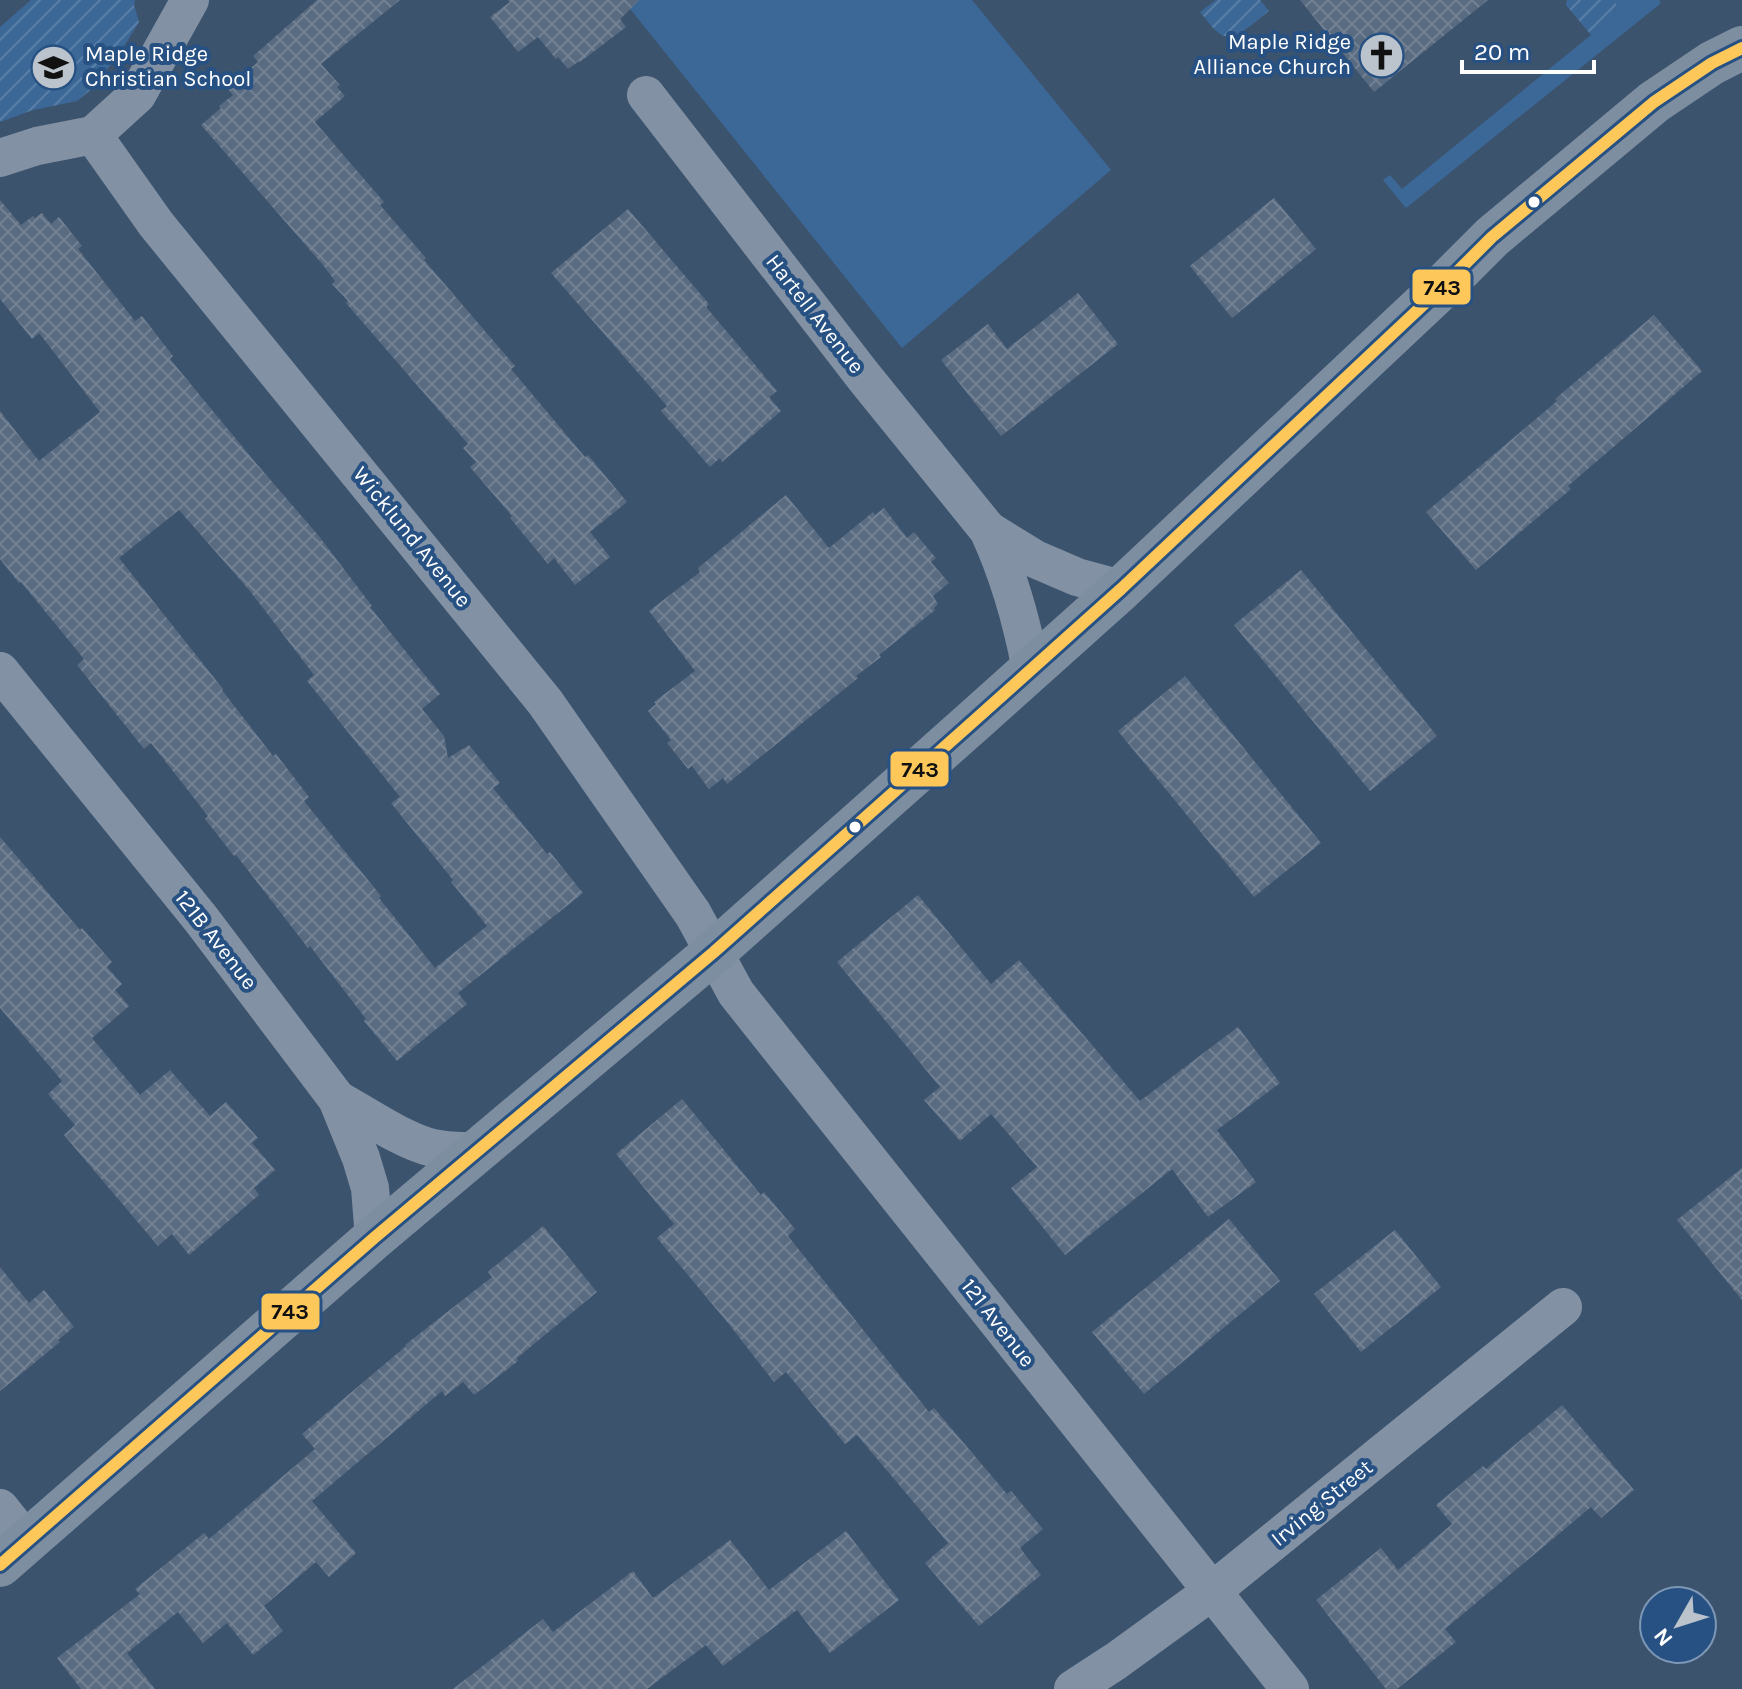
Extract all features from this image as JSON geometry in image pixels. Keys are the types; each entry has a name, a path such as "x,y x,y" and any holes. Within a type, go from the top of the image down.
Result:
{"main road":[{"path":"14,1553 374,1238 714,952 1031,670 1121,589 1492,237 1654,102 1712,63 1742,48"}],"street":[{"path":"0,158 37,146 93,135 137,95 190,0"},
{"name":"Hartell Avenue","path":"646,95 855,365 988,530 1001,558 1023,627 1031,670"},
{"name":"Wicklund Avenue","path":"93,135 156,224 545,702 693,914 714,952"},
{"name":"Hartell Avenue","path":"988,530 1035,559 1077,577 1121,589"},
{"name":"121B Avenue","path":"0,671 201,919 337,1099 370,1188 374,1238"},
{"name":"121 Avenue","path":"714,952 736,993 1290,1689"},
{"path":"337,1099 422,1144 477,1152"},
{"name":"Irving Street","path":"1073,1689 1211,1592 1563,1307"},
{"path":"0,1508 14,1553"}],"shaded area":[{"name":"Maple Ridge Christian School","path":"31,0 135,0 139,22 94,87 77,101 33,110 0,122 0,27"},
{"path":"623,0 972,0 1111,170 902,348"},
{"path":"1216,0 1260,0 1269,11 1241,32 1224,36 1200,12"},
{"path":"1567,0 1617,0 1614,18 1591,35 1566,5"},
{"path":"1617,0 1660,0 1660,4 1406,208 1383,180 1390,175 1402,189 1614,18"}],"building":[{"path":"317,0 400,0 321,64 340,85 337,87 345,96 315,122 384,202 380,205 426,258 424,260 515,366 511,369 627,502 590,532 610,557 575,585 554,558 548,564 510,518 512,516 470,467 476,462 463,448 468,444 346,303 348,301 332,284 335,281 323,265 201,125 233,95 227,88 258,62 253,56"},
{"path":"508,0 639,0 620,19 626,27 568,69 538,37 518,52 490,17 510,2"},
{"name":"Maple Ridge Alliance Church","path":"1300,0 1488,0 1374,92"},
{"path":"1274,198 1316,249 1232,318 1190,266"},
{"path":"0,200 21,225 42,213 51,224 59,217 82,246 78,249 135,321 142,316 173,356 170,359 318,535 370,607 440,694 422,709 444,736 448,758 469,745 500,783 493,788 583,893 458,993 467,1004 397,1061 310,946 308,948 205,819 208,816 151,743 144,749 77,665 84,659 0,559 0,411 39,461 100,412 39,333 32,339 0,299","holes":["179,510 250,591 314,675 307,681 400,797 391,803 487,926 435,968 304,801 309,797 276,754 273,756 119,558"]},
{"path":"628,209 709,304 706,307 777,391 769,397 781,411 722,462 720,458 710,467 661,411 667,406 551,273"},
{"path":"1078,293 1118,344 1001,436 941,360 988,324 1007,349"},
{"path":"1654,315 1702,371 1476,570 1426,512"},
{"path":"786,495 829,548 873,512 875,515 884,508 907,538 914,532 936,558 931,562 949,583 933,596 938,604 935,610 879,655 881,657 856,676 858,678 727,784 723,778 709,789 692,766 688,769 667,743 671,740 648,711 656,704 654,702 695,671 649,611 700,572 698,568"},
{"path":"1301,570 1437,736 1370,791 1234,625"},
{"path":"1185,676 1321,843 1254,897 1118,731"},
{"path":"0,837 80,930 82,928 112,962 107,967 122,984 115,990 129,1006 92,1038 140,1095 170,1070 210,1116 226,1102 258,1138 252,1143 275,1170 254,1188 259,1195 189,1255 172,1234 158,1246 64,1135 75,1125 48,1094 62,1081 0,1008"},
{"path":"918,895 991,984 1019,960 1140,1101 1238,1027 1280,1083 1217,1130 1256,1182 1208,1217 1172,1169 1065,1255 1011,1188 1037,1167 991,1114 960,1141 924,1100 940,1087 837,962"},
{"path":"682,1099 761,1195 764,1192 795,1229 788,1236 929,1412 934,1408 1007,1494 1011,1491 1043,1529 1020,1548 1041,1575 979,1626 925,1563 948,1543 857,1435 845,1444 786,1372 774,1382 657,1238 674,1224 616,1154"},
{"path":"1742,1168 1742,1300 1677,1220"},
{"path":"1229,1219 1280,1281 1144,1394 1092,1332"},
{"path":"543,1226 597,1292 474,1395 463,1382 445,1396 442,1391 312,1501 356,1553 329,1577 316,1562 264,1606 283,1631 253,1655 227,1623 203,1643 178,1612 127,1653 155,1689 81,1689 57,1658 140,1594 135,1589 204,1533 209,1539 315,1449 302,1434 405,1345 492,1277 488,1272"},
{"path":"1395,1230 1441,1287 1361,1352 1314,1294"},
{"path":"0,1267 29,1303 44,1290 74,1327 0,1391"},
{"path":"1562,1405 1634,1490 1601,1518 1591,1507 1445,1629 1456,1642 1397,1689 1386,1689 1316,1600 1381,1548 1398,1570 1452,1524 1436,1505 1483,1466 1486,1469"},
{"path":"846,1531 899,1600 830,1653 797,1610 723,1666 706,1645 647,1689 453,1689 543,1619 553,1632 633,1571 653,1598 730,1540 769,1590"}],"transit line":[{"name":"743","path":"0,1565 374,1238 714,952 976,719 1121,589 1492,237 1654,102 1712,63 1742,48"}],"place":[{"name":"Maple Ridge Alliance Church","path":"1382,55"},
{"name":"Maple Ridge Christian School","path":"54,67"}]}
